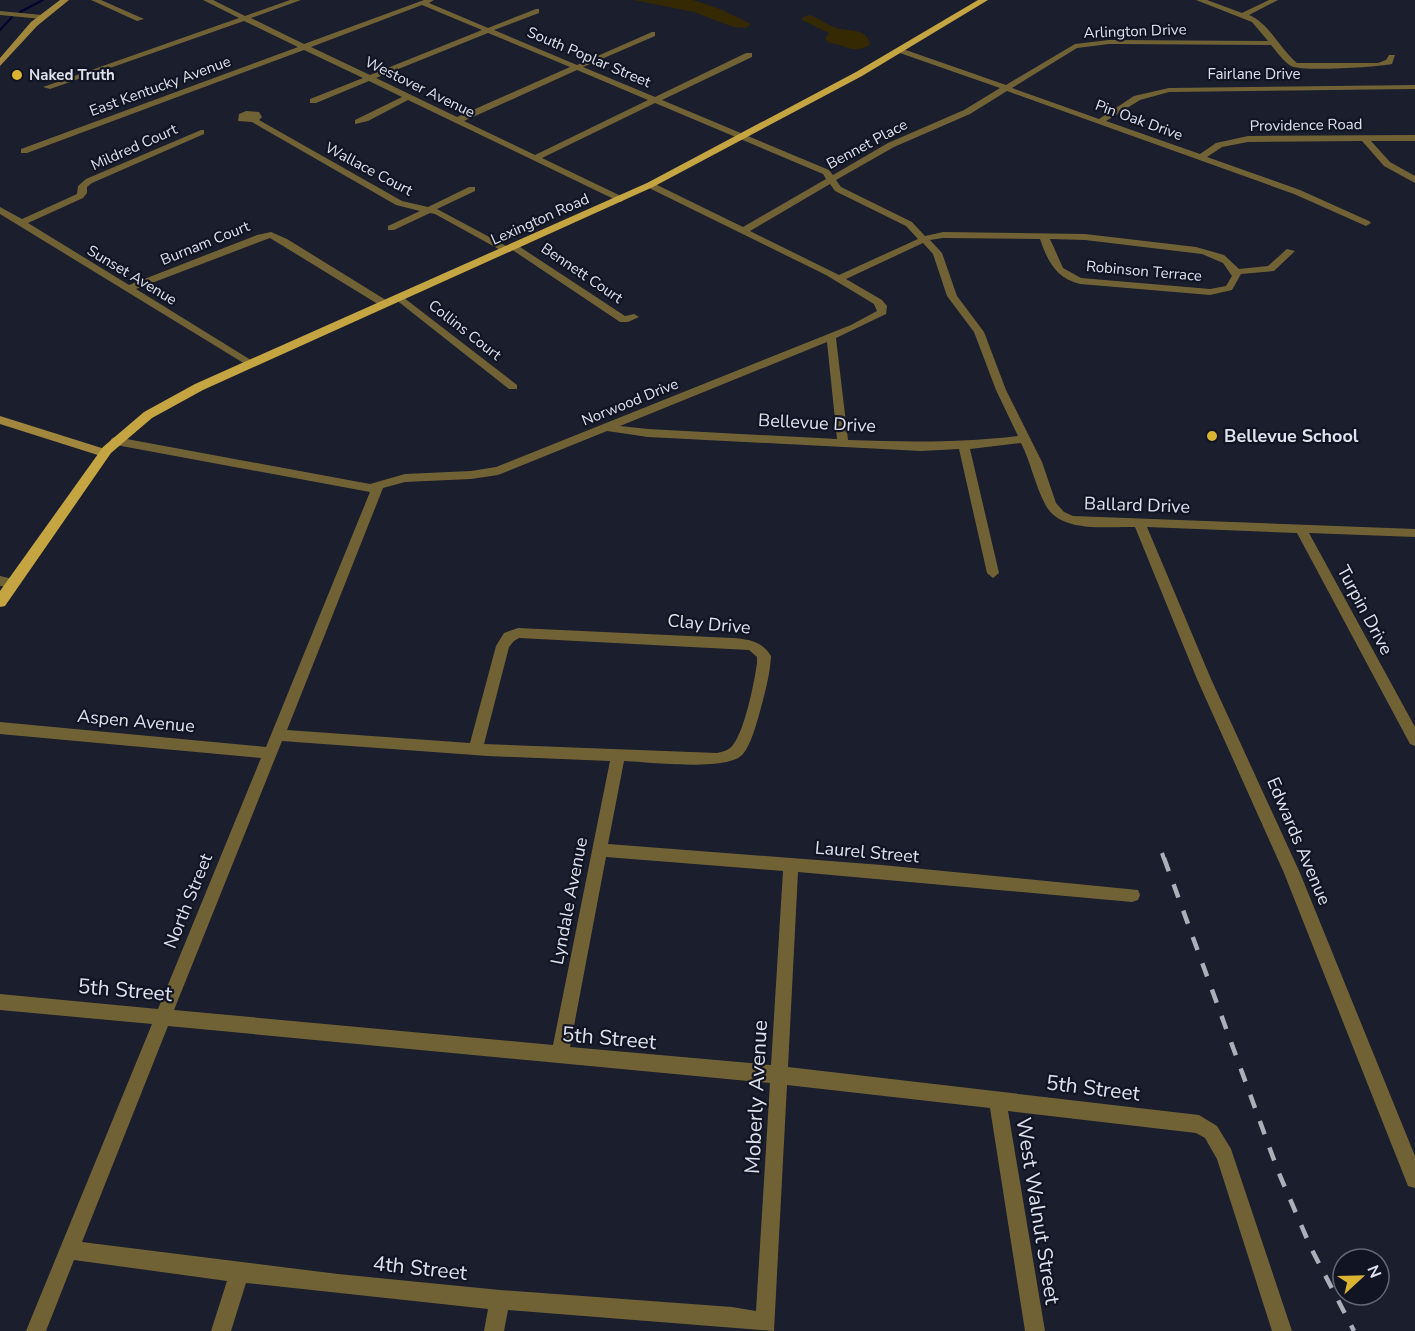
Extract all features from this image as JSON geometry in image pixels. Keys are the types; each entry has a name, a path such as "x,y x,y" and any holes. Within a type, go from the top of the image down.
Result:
{"main road":[{"path":"0,63 42,17 65,0"},
{"name":"Lexington Road","path":"0,602 6,582 104,453 148,415 177,398 250,364 620,200 743,137 900,50 984,0"},
{"path":"0,420 104,453"}],"street":[{"path":"95,0 140,19"},
{"name":"Westover Avenue","path":"207,0 410,96 620,200"},
{"path":"47,87 297,0"},
{"path":"1200,0 1244,15 1259,23 1289,62 1299,66 1378,65 1389,62 1392,57"},
{"path":"1244,15 1274,0"},
{"name":"South Poplar Street","path":"427,1 489,30 826,172 831,179"},
{"name":"East Kentucky Avenue","path":"24,151 427,1"},
{"path":"313,101 536,11"},
{"path":"0,13 42,17"},
{"path":"458,120 652,34"},
{"name":"Arlington Drive","path":"1007,87 1071,49 1086,44 1275,43"},
{"name":"Pin Oak Drive","path":"900,50 1297,192 1366,223"},
{"path":"535,158 748,55"},
{"name":"Bennet Place","path":"743,231 891,145 967,112 1007,87"},
{"name":"Fairlane Drive","path":"1101,121 1137,98 1169,90 1415,87"},
{"path":"358,122 377,115 410,96"},
{"name":"Wallace Court","path":"254,120 399,203 430,209 510,248"},
{"name":"Mildred Court","path":"21,223 80,196 83,193 82,186 89,181 201,132"},
{"path":"1363,137 1388,165 1415,180"},
{"name":"Providence Road","path":"1202,157 1220,145 1248,139 1415,138"},
{"name":"Ballard Drive","path":"831,179 838,189 903,220 940,257 952,296 978,332 1001,390 1026,439 1051,504 1060,515 1072,520 1415,533"},
{"name":"Norwood Drive","path":"116,441 362,487 378,487 405,478 471,475 498,471 831,336 876,317 883,309 878,302 839,278 650,185"},
{"path":"391,228 472,189"},
{"name":"Sunset Avenue","path":"0,210 250,364"},
{"path":"839,278 923,240 950,234 1044,236"},
{"name":"Burnam Court","path":"128,290 246,242 271,235 385,304"},
{"name":"Robinson Terrace","path":"1044,236 1126,241 1204,251 1228,262 1236,272 1232,285 1215,292 1080,281 1066,277 1058,270 1044,236"},
{"name":"Bennett Court","path":"510,248 624,320 634,317"},
{"path":"1236,272 1271,269 1290,251"},
{"name":"Collins Court","path":"399,297 513,387"},
{"path":"831,336 843,443"},
{"name":"Bellevue Drive","path":"606,428 648,433 843,443 964,446 1026,439"},
{"path":"964,446 993,573"},
{"name":"North Street","path":"36,1331 378,487"},
{"name":"Edwards Avenue","path":"1139,522 1204,679 1292,873 1415,1179"},
{"name":"Turpin Drive","path":"1301,529 1415,740"},
{"name":"Clay Drive","path":"277,735 475,749 717,759 736,752 745,734 761,680 764,660 762,652 751,645 732,643 518,633 509,637 503,646 475,749"},
{"name":"Aspen Avenue","path":"0,728 269,753"},
{"name":"Lyndale Avenue","path":"560,1056 618,755"},
{"name":"Laurel Street","path":"599,850 1132,895"},
{"name":"Moberly Avenue","path":"765,1327 791,865"},
{"name":"5th Street","path":"0,1002 780,1075 1199,1124 1211,1132 1225,1155 1282,1331"},
{"name":"West Walnut Street","path":"996,1099 1035,1331"},
{"name":"4th Street","path":"70,1250 239,1273 500,1300 732,1317 765,1327"},
{"path":"220,1331 239,1273"},
{"path":"494,1331 500,1300"}],"shaded area":[{"path":"634,0 693,0 720,9 751,24 746,28 733,27 694,12"},
{"path":"810,15 834,27 862,33 870,45 853,49 829,43 825,38 829,33 802,20 803,17"}],"waterway":[{"path":"20,12 43,0"},
{"path":"0,30 12,17"}],"railway":[{"path":"1162,853 1164,859"},
{"path":"1164,858 1278,1171 1311,1248 1354,1331"}],"place":[{"name":"Naked Truth","path":"17,75"},
{"name":"Bellevue School","path":"1212,436"}]}
